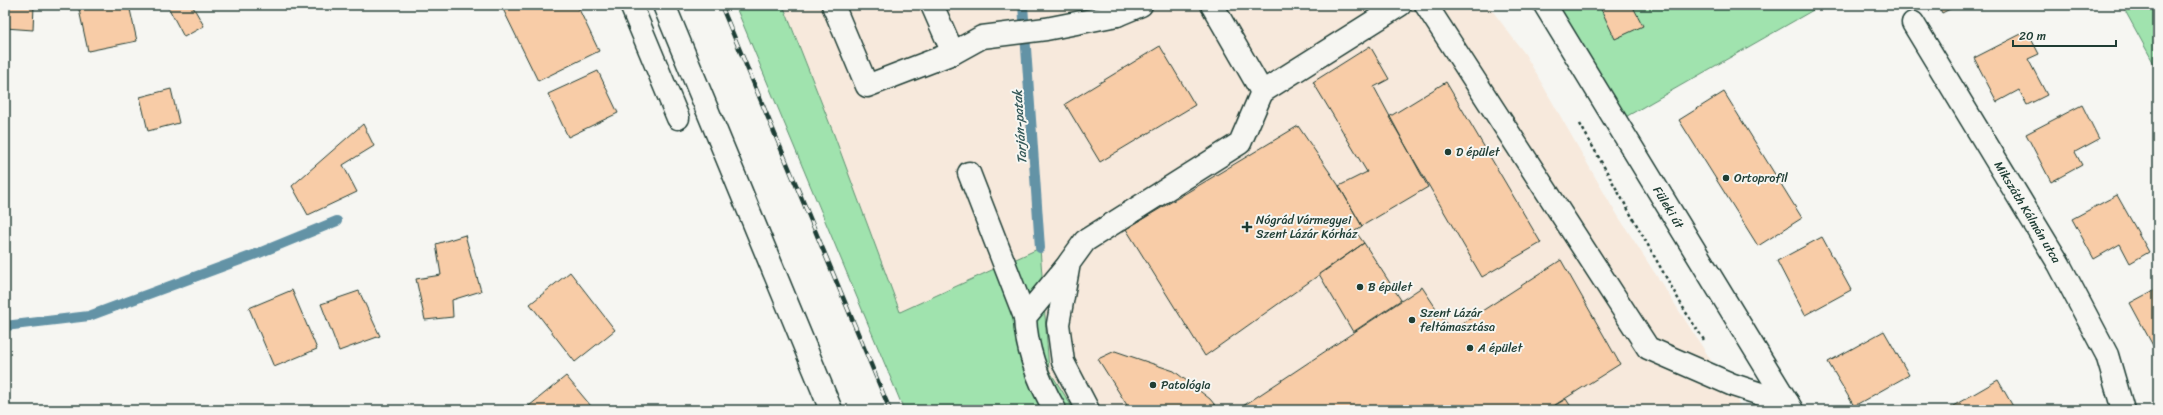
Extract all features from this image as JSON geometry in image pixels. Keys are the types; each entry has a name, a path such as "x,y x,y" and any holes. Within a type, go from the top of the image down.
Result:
{"main road":[{"path":"631,5 678,118"},
{"path":"664,5 831,410"},
{"path":"833,5 867,86 953,53 982,37 1046,29 1115,10 1141,5"},
{"path":"932,5 953,53"},
{"path":"1212,5 1262,92"},
{"path":"1025,317 1085,241 1240,143 1262,92 1400,5"},
{"path":"1426,5 1648,348 1733,385 1790,406"},
{"name":"Füleki út","path":"1545,5 1790,406"},
{"name":"Mikszáth Kálmán utca","path":"1914,23 2059,264 2106,355 2123,410"},
{"path":"969,173 1025,317 1026,338 1048,398 1055,410"},
{"path":"1069,263 1058,324 1062,362 1088,410"}],"path":[{"path":"1579,120 1686,311 1705,342"}],"shaded area":[{"name":"Nógrád Vármegyei Szent Lázár Kórház","path":"783,5 1488,5 1525,54 1611,205 1743,410 1074,410 1049,370 1040,248 900,312 833,132"}],"green space":[{"path":"735,5 783,5 833,132 900,312 1040,248 1049,370 1074,410 904,410"},
{"path":"1545,5 1822,5 1615,123"},
{"path":"2122,5 2158,5 2158,71"}],"building":[{"path":"5,5 34,5 33,30 5,28"},
{"path":"78,5 129,5 137,41 88,51"},
{"path":"167,5 192,5 204,26 184,37"},
{"path":"501,5 577,5 599,51 538,81"},
{"path":"1599,5 1632,5 1643,26 1615,39"},
{"path":"1938,5 1958,5 1942,13"},
{"path":"2027,31 2039,54 2028,59 2047,95 2027,105 2019,90 1997,102 1974,58"},
{"path":"1160,46 1195,105 1100,162 1065,104"},
{"path":"1370,46 1389,79 1374,87 1428,187 1362,226 1339,186 1367,172 1313,82"},
{"path":"598,71 618,113 568,137 548,94"},
{"name":"D épület","path":"1446,82 1541,243 1482,277 1389,117"},
{"path":"171,89 179,123 148,131 140,97"},
{"path":"1724,92 1802,218 1758,246 1679,120"},
{"path":"2082,105 2099,139 2075,152 2082,165 2051,182 2026,134"},
{"path":"363,124 374,146 343,165 357,192 308,215 292,186"},
{"path":"1298,126 1339,186 1362,226 1355,231 1364,243 1205,356 1126,229"},
{"path":"2117,195 2149,252 2130,263 2120,244 2094,259 2072,219"},
{"path":"465,235 481,291 452,300 453,317 425,320 416,279 441,275 436,244"},
{"path":"1822,237 1851,290 1805,315 1777,261"},
{"name":"B épület","path":"1364,243 1401,300 1353,332 1319,274"},
{"name":"A épület","path":"1561,260 1620,364 1547,410 1237,410 1422,287 1451,331"},
{"path":"570,272 615,330 575,362 530,304"},
{"path":"2158,288 2158,352 2157,353 2130,303"},
{"path":"292,290 317,349 274,367 249,308"},
{"path":"359,291 380,336 339,351 321,304"},
{"path":"1884,331 1909,375 1854,406 1828,362"},
{"name":"Patológia","path":"1115,351 1174,371 1210,399 1219,410 1130,410 1098,359"},
{"path":"566,376 591,406 586,410 524,410"},
{"path":"1998,380 2015,410 1946,410"},
{"path":"1566,399 1573,410 1547,410"}],"waterway":[{"name":"Tarján-patak","path":"1023,5 1040,248"},
{"path":"5,326 89,316 259,253 337,221"}],"railway":[{"path":"721,5 890,410"}],"place":[{"name":"D épület","path":"1448,152"},
{"name":"Ortoprofil","path":"1726,178"},
{"name":"Nógrád Vármegyei Szent Lázár Kórház","path":"1247,227"},
{"name":"B épület","path":"1360,287"},
{"name":"Szent Lázár feltámasztása","path":"1412,320"},
{"name":"A épület","path":"1470,348"},
{"name":"Patológia","path":"1153,385"}]}
